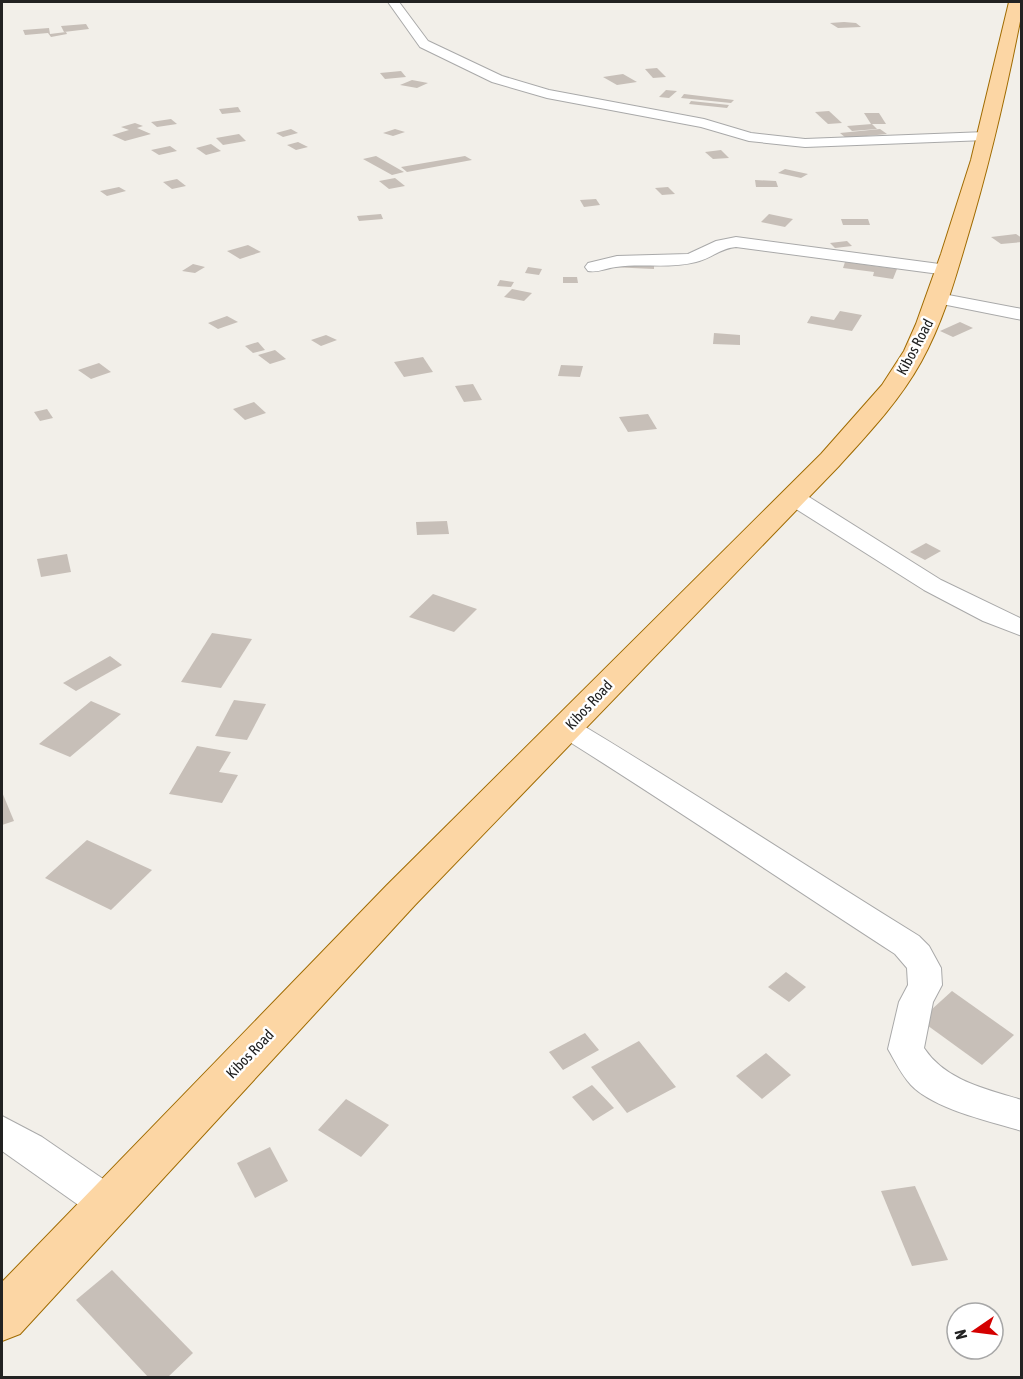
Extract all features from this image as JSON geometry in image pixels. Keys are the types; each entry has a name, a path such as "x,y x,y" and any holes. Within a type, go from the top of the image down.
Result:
{"main road":[{"name":"Kibos Road","path":"2,1317 393,904 793,497 879,406 929,326 970,201 1003,72 1016,2"}],"street":[{"path":"393,2 418,38 430,48 497,79 547,94 704,123 727,132 771,141 842,143 986,136"},
{"path":"594,267 620,260 687,259 714,246 736,242 942,284 1022,315"},
{"path":"793,497 939,589 989,616 1022,628"},
{"path":"567,728 665,788 918,955 924,968 925,986 916,1002 906,1049 914,1063 926,1076 947,1090 1022,1116"},
{"path":"2,1132 29,1148 108,1204"}],"building":[{"path":"830,23 856,23 861,27 838,28"},
{"path":"86,24 89,29 64,32 61,26"},
{"path":"49,28 50,34 66,32 67,34 51,37 48,33 25,35 23,30"},
{"path":"657,68 666,77 653,78 645,69"},
{"path":"401,71 406,77 385,79 380,73"},
{"path":"623,74 637,82 617,85 603,77"},
{"path":"412,80 428,83 417,88 400,85"},
{"path":"666,90 677,91 669,98 659,97"},
{"path":"684,94 734,100 731,103 681,98"},
{"path":"691,101 729,105 727,108 689,104"},
{"path":"238,107 241,112 222,114 219,109"},
{"path":"829,111 842,123 828,124 815,112"},
{"path":"864,113 879,113 886,124 871,124"},
{"path":"171,119 177,124 157,127 151,122"},
{"path":"135,123 143,126 137,128 151,134 125,141 112,135 129,130 121,127"},
{"path":"872,124 877,129 852,131 847,126"},
{"path":"291,129 298,133 283,137 276,133"},
{"path":"395,129 405,132 393,136 383,133"},
{"path":"880,129 887,134 846,138 840,133"},
{"path":"239,134 246,141 223,145 216,138"},
{"path":"298,142 308,147 296,150 287,145"},
{"path":"211,144 221,151 206,155 196,148"},
{"path":"170,146 177,151 159,155 151,150"},
{"path":"721,150 729,158 713,159 705,152"},
{"path":"376,156 404,172 392,175 363,159"},
{"path":"465,156 472,160 407,172 401,167"},
{"path":"785,169 808,174 801,178 778,173"},
{"path":"395,178 405,186 389,189 379,181"},
{"path":"177,179 186,186 172,189 163,182"},
{"path":"755,180 776,181 778,187 756,187"},
{"path":"119,187 126,191 107,196 100,191"},
{"path":"668,187 675,194 662,195 655,188"},
{"path":"596,199 600,205 584,207 580,200"},
{"path":"381,214 383,219 359,221 357,216"},
{"path":"769,214 793,219 785,227 761,222"},
{"path":"841,219 868,219 870,225 843,225"},
{"path":"1016,234 1022,238 1022,242 1001,244 991,237"},
{"path":"847,241 852,246 835,248 830,243"},
{"path":"248,245 261,252 240,259 227,251"},
{"path":"610,262 654,264 654,269 610,267"},
{"path":"845,262 897,269 893,279 873,276 874,272 843,268"},
{"path":"193,264 205,267 195,273 182,271"},
{"path":"528,267 542,269 539,275 525,273"},
{"path":"563,277 577,277 578,283 563,283"},
{"path":"500,280 514,282 511,287 497,286"},
{"path":"512,289 532,293 524,301 504,297"},
{"path":"840,311 862,315 852,331 807,323 811,316 834,320"},
{"path":"227,316 238,322 218,329 208,323"},
{"path":"960,322 973,328 953,337 940,331"},
{"path":"714,333 740,335 740,345 713,344"},
{"path":"326,335 337,340 321,346 311,340"},
{"path":"258,342 265,350 253,353 245,346"},
{"path":"275,350 286,359 270,364 258,355"},
{"path":"423,357 433,372 404,377 394,362"},
{"path":"99,363 111,372 91,379 78,370"},
{"path":"561,365 583,366 580,377 558,376"},
{"path":"473,384 482,400 464,402 455,386"},
{"path":"254,402 266,413 245,420 233,409"},
{"path":"47,409 53,418 40,421 34,412"},
{"path":"648,414 657,429 628,432 619,417"},
{"path":"447,521 449,534 417,535 416,522"},
{"path":"926,543 941,551 925,560 910,552"},
{"path":"67,554 71,572 41,577 37,559"},
{"path":"433,594 477,609 454,632 409,617"},
{"path":"212,633 252,639 221,688 181,682"},
{"path":"110,656 122,665 76,691 63,683"},
{"path":"234,700 266,704 247,740 215,736"},
{"path":"91,701 121,714 70,757 39,744"},
{"path":"197,746 231,752 219,772 238,775 222,803 169,794"},
{"path":"2,792 14,821 2,825"},
{"path":"87,840 152,870 111,910 45,878"},
{"path":"786,972 806,987 789,1002 768,987"},
{"path":"952,991 1014,1035 982,1065 920,1020"},
{"path":"585,1033 599,1050 563,1070 549,1052"},
{"path":"639,1041 676,1087 627,1113 591,1067"},
{"path":"766,1053 791,1075 762,1099 736,1076"},
{"path":"592,1085 614,1108 593,1121 572,1097"},
{"path":"346,1099 389,1125 361,1157 318,1130"},
{"path":"270,1147 288,1181 255,1198 237,1163"},
{"path":"915,1186 948,1260 912,1266 881,1191"},
{"path":"112,1270 193,1353 167,1378 149,1378 76,1300"}]}
